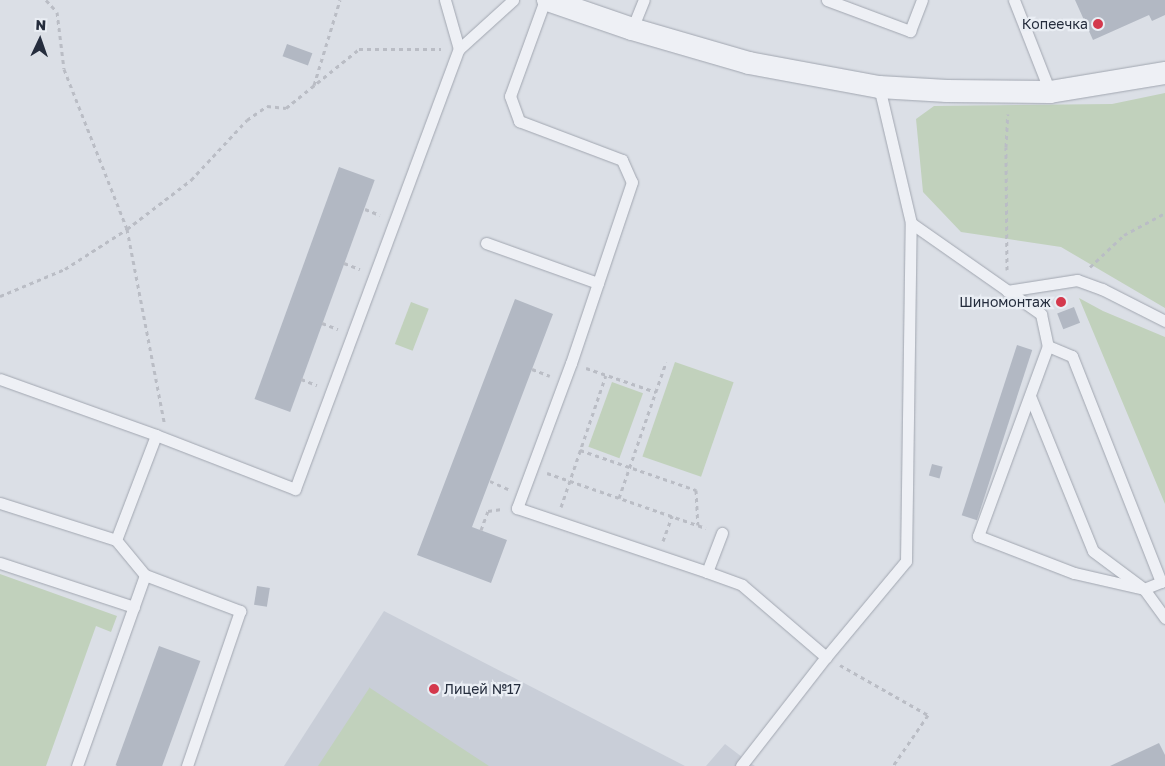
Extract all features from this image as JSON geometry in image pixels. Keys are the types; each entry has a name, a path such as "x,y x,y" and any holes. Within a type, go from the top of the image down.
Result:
{"street":[{"path":"546,0 632,29 749,63 879,87 947,91 1050,92 1165,73"}],"lane":[{"path":"445,0 459,49"},
{"path":"0,379 156,435 296,489 459,49 513,0"},
{"path":"546,0 510,96 519,121 622,160 632,182 571,363 518,508 659,554 742,585 826,657"},
{"path":"632,29 644,0"},
{"path":"827,0 910,31 922,0"},
{"path":"1014,0 1050,92"},
{"path":"741,766 826,657 906,561 911,223 879,87"},
{"path":"911,223 1040,314 1048,346 978,536 1074,573 1144,589 1161,582 1072,356 1048,346"},
{"path":"486,243 598,283"},
{"path":"1008,290 1076,280 1102,289 1165,321"},
{"path":"1030,396 1093,551 1144,589 1165,618"},
{"path":"116,540 156,435"},
{"path":"0,502 116,540 146,575 240,611 187,766"},
{"path":"707,572 722,533"},
{"path":"0,563 134,607"},
{"path":"77,766 146,575"}],"path":[{"path":"46,0 57,12 64,69 126,229 168,440"},
{"path":"313,86 340,0"},
{"path":"0,296 65,269 126,229 191,180 247,120 267,106 286,108 359,49 459,49"},
{"path":"1007,118 1008,290"},
{"path":"1076,280 1124,235 1165,213"},
{"path":"619,498 666,362"},
{"path":"571,363 656,392"},
{"path":"556,519 606,375"},
{"path":"580,450 696,490 698,525"},
{"path":"532,468 722,533"},
{"path":"481,530 488,511 518,508"},
{"path":"659,554 672,516"},
{"path":"826,657 928,715 893,766"}],"shaded area":[{"name":"Лицей №17","path":"384,611 685,766 284,766"},
{"path":"725,744 746,760 755,766 706,766"}],"green space":[{"path":"1165,93 1165,308 1061,247 961,232 923,192 916,119 934,106 1112,104"},
{"path":"1079,298 1103,311 1165,337 1165,504"},
{"path":"411,302 429,309 413,351 395,344"},
{"path":"675,362 734,382 701,477 642,457"},
{"path":"612,382 643,393 619,458 588,447"},
{"path":"0,574 117,616 111,632 96,626 46,766 0,766"},
{"path":"370,688 489,766 318,766"}],"building":[{"path":"1075,0 1165,0 1165,15 1152,21 1149,15 1093,40"},
{"path":"287,44 312,53 308,65 283,56"},
{"path":"339,167 375,180 290,412 255,399"},
{"path":"515,299 553,314 472,527 507,540 491,583 417,555"},
{"path":"1074,307 1080,323 1063,329 1057,313"},
{"path":"1017,345 1032,350 977,520 962,515"},
{"path":"932,464 943,467 940,478 929,476"},
{"path":"257,586 270,588 267,607 254,605"},
{"path":"159,646 200,661 162,766 116,765"},
{"path":"1159,743 1165,755 1165,766 1110,766"}],"place":[{"name":"Копеечка","path":"1098,24"},
{"name":"Шиномонтаж","path":"1061,302"},
{"name":"Лицей №17","path":"434,689"}]}
